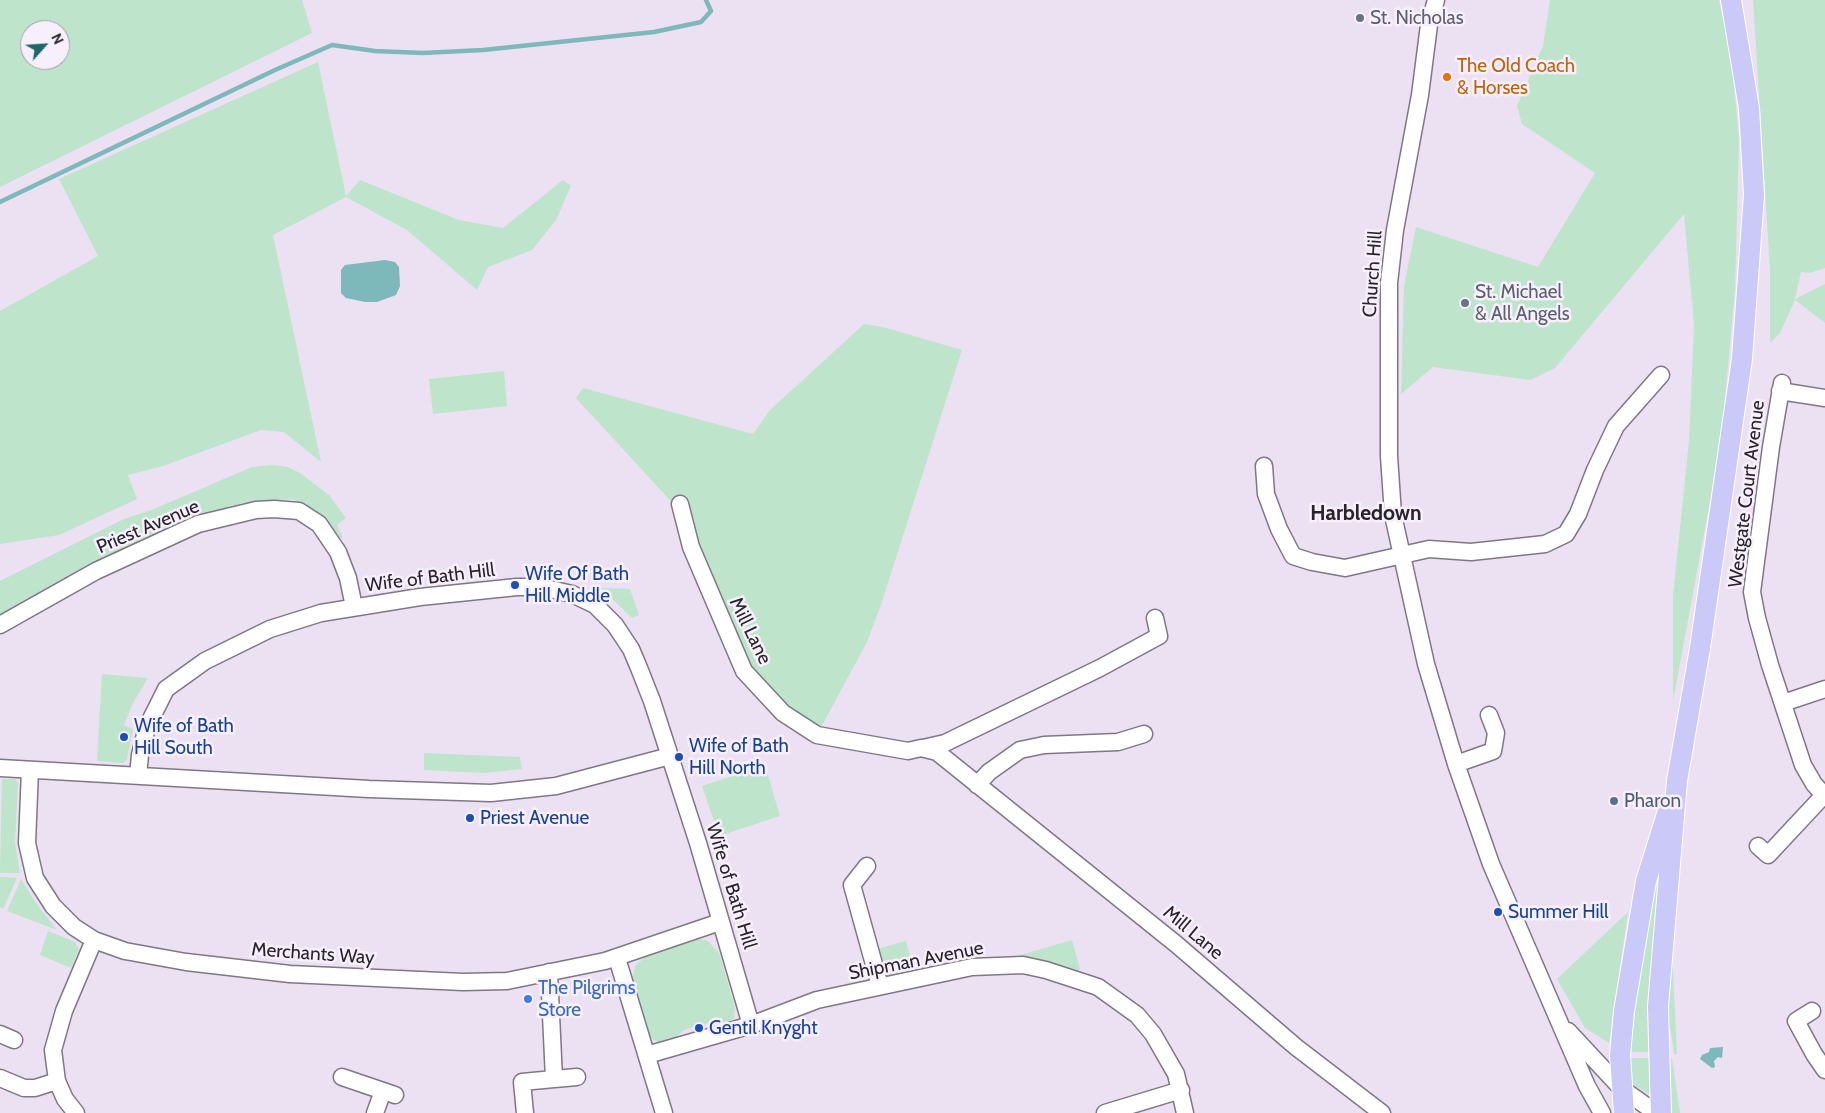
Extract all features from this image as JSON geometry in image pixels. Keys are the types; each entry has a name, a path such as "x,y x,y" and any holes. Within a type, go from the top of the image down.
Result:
{"main road":[{"path":"1661,1113 1658,1006 1677,781 1700,648 1742,359 1754,195 1749,108 1731,0"},
{"path":"1624,1113 1620,1055 1635,935 1646,881 1677,781"}],"street":[{"name":"Church Hill","path":"1400,554 1393,515 1389,456 1389,283 1395,230 1415,127 1429,25 1436,0"},
{"path":"1264,466 1266,494 1279,529 1293,556 1312,562 1345,568 1400,554 1429,549 1471,552 1545,544 1566,534 1578,514 1595,470 1616,426 1661,374"},
{"name":"Westgate Court Avenue","path":"1824,796 1814,784 1803,765 1757,618 1752,592 1781,387 1825,398"},
{"name":"Mill Lane","path":"680,504 691,547 744,671 771,702 794,722 817,736 908,751 945,743 1100,668 1159,636 1155,618"},
{"name":"Priest Avenue","path":"0,625 96,571 198,524 256,510 274,509 299,511 319,524 338,552 348,578 354,608"},
{"path":"1400,554 1426,664 1456,764 1491,864 1587,1086 1602,1113"},
{"name":"Wife of Bath Hill","path":"138,776 140,755 147,727 154,708 166,689 205,661 270,629 314,615 354,608 420,597 518,587 555,590 583,598 611,620 631,649 652,701 751,1025"},
{"path":"1783,703 1825,689"},
{"path":"1456,764 1493,751 1496,733 1489,714"},
{"path":"977,785 988,772 1020,750 1044,745 1118,742 1144,734"},
{"name":"Mill Lane","path":"921,748 937,752 1176,944 1296,1047 1382,1113"},
{"path":"0,768 370,789 491,793 556,786 670,756"},
{"name":"Merchants Way","path":"30,770 27,843 35,878 63,917 94,940 126,951 186,962 290,974 464,982 507,980 617,958 720,922"},
{"path":"1758,846 1768,855 1824,796"},
{"path":"867,866 852,885 880,986"},
{"path":"76,1113 65,1099 57,1081 53,1050 64,1010 94,940"},
{"path":"617,958 664,1113"},
{"name":"Shipman Avenue","path":"647,1056 751,1025 817,1000 972,967 1023,965 1098,986 1137,1015 1166,1054 1176,1074 1186,1113"},
{"path":"549,972 554,1079"},
{"path":"1812,1011 1796,1021 1825,1070"},
{"path":"1560,1022 1621,1088 1656,1113"},
{"path":"342,1077 389,1093 375,1113"},
{"path":"525,1113 522,1082 577,1077"},
{"path":"0,1078 24,1088 35,1088 57,1081"},
{"path":"1105,1113 1180,1090"}],"shaded area":[{"path":"0,0 302,0 312,33 0,187"},
{"path":"1550,0 1719,0 1731,54 1739,139 1735,289 1721,442 1673,701 1673,596 1689,441 1694,326 1684,214 1555,368 1530,380 1433,367 1401,394 1404,286 1416,227 1538,267 1595,173 1522,124 1517,106 1543,46"},
{"path":"1753,0 1825,0 1825,268 1810,273 1801,272 1795,299 1825,284 1825,323 1795,300 1780,333 1770,343 1770,269"},
{"path":"318,62 346,196 360,180 459,220 503,228 563,180 571,186 556,220 532,250 488,267 477,290 407,230 346,197 273,235 321,462 284,432 261,430 163,466 128,475 137,499 59,535 0,544 0,311 98,256 59,179"},
{"path":"385,260 395,262 399,267 400,286 396,295 377,302 365,302 346,298 341,293 341,270 345,265"},
{"path":"864,324 883,327 962,350 881,605 867,642 819,731 786,711 747,667 699,551 686,495 678,509 576,398 583,388 753,434 770,410"},
{"path":"504,371 507,406 433,414 429,379"},
{"path":"273,465 288,467 300,473 329,495 346,518 337,525 343,537 338,538 303,505 293,499 242,503 215,511 0,619 0,581 124,519 154,509 252,467"},
{"path":"601,588 630,589 639,615 632,618"},
{"path":"102,674 148,678 133,703 124,725 133,729 127,759 123,763 97,761"},
{"path":"424,753 520,757 522,769 484,773 424,770"},
{"path":"765,765 780,816 719,836 702,786"},
{"path":"2,779 15,779 18,783 15,843 20,873 0,873"},
{"path":"1664,857 1651,1052 1630,1052 1644,939"},
{"path":"0,877 17,878 3,909 0,907"},
{"path":"21,879 36,903 57,930 7,911"},
{"path":"1628,912 1609,1043 1585,1028 1557,979"},
{"path":"48,931 75,942 79,949 71,968 40,955"},
{"path":"1671,932 1677,1054 1674,1054 1671,1032 1666,1020"},
{"path":"700,939 708,941 719,953 735,1008 734,1018 724,1026 722,1023 702,1024 684,1030 669,1044 659,1043 650,1037 646,1031 632,980 635,966 647,955"},
{"path":"1072,940 1080,969 1076,972 1007,959"},
{"path":"906,941 914,974 881,981 873,950"},
{"path":"1723,1047 1722,1058 1718,1057 1714,1061 1715,1067 1712,1068 1700,1059 1702,1055 1709,1052 1710,1048"},
{"path":"1629,1058 1651,1058 1652,1096 1629,1082"},
{"path":"1667,1059 1672,1059 1680,1113 1670,1113"}],"waterway":[{"path":"0,202 275,70 332,45 375,51 423,53 483,50 654,32 701,22 711,11 706,0"}],"place":[{"name":"St. Nicholas","path":"1360,18"},
{"name":"The Old Coach & Horses","path":"1447,77"},
{"name":"St. Michael & All Angels","path":"1465,303"},
{"name":"Wife Of Bath Hill Middle","path":"515,585"},
{"name":"Wife of Bath Hill South","path":"124,737"},
{"name":"Wife of Bath Hill North","path":"679,757"},
{"name":"Pharon","path":"1614,801"},
{"name":"Priest Avenue","path":"470,818"},
{"name":"Summer Hill","path":"1498,912"},
{"name":"The Pilgrims Store","path":"528,999"},
{"name":"Gentil Knyght","path":"699,1028"}],"district":[{"name":"Harbledown","path":"1366,514"}]}
